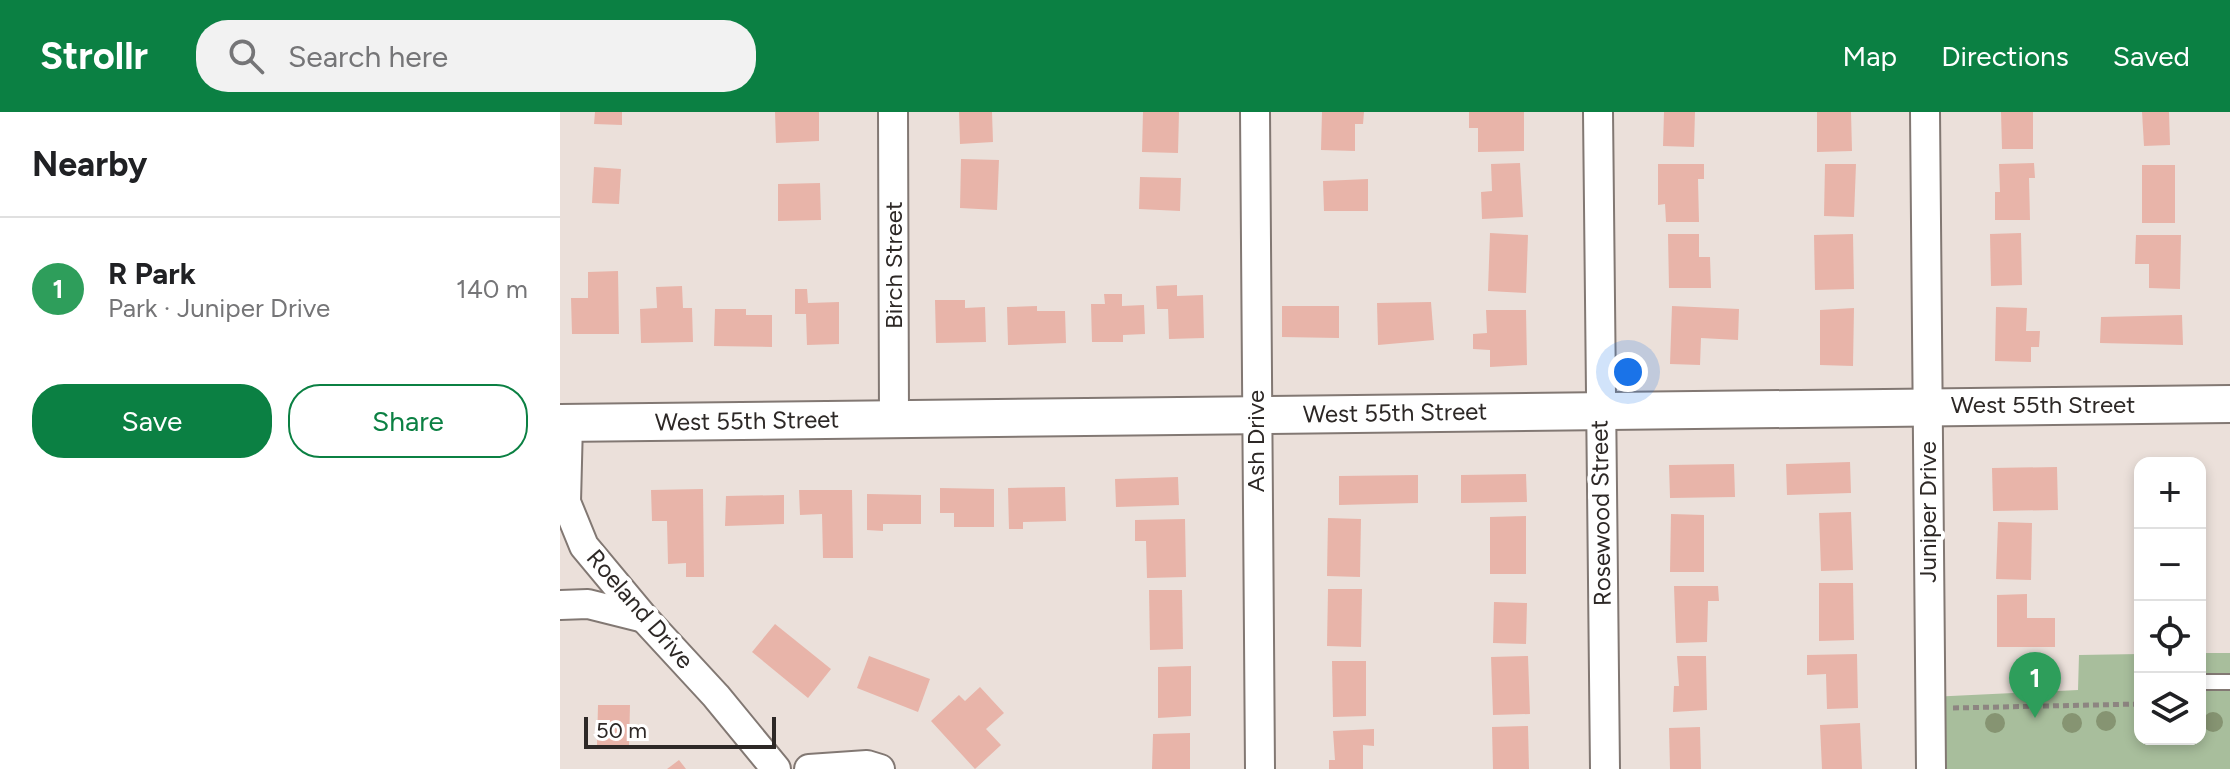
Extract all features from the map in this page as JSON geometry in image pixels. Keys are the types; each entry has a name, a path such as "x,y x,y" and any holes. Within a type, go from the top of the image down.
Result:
{"street":[{"name":"Birch Street","path":"893,112 894,419"},
{"name":"Ash Drive","path":"1255,112 1260,769"},
{"name":"Rosewood Street","path":"1598,112 1605,769"},
{"name":"Juniper Drive","path":"1925,112 1931,769"},
{"name":"West 55th Street","path":"564,423 2230,404"},
{"name":"Roeland Drive","path":"564,423 566,502 584,546 776,769"},
{"path":"560,605 588,604 644,618"},
{"path":"809,769 867,765 880,769"}],"lane":[{"path":"2206,682 2230,682"}],"path":[{"path":"1950,708 2134,704"}],"green space":[{"path":"2206,653 2230,653 2230,769 1931,769 1930,697 2078,690 2079,655 2134,654 2134,745 2206,745"}],"building":[{"path":"595,112 622,112 622,125 594,124"},
{"path":"775,112 819,112 819,141 776,143"},
{"path":"959,112 992,112 993,142 960,144"},
{"path":"1143,112 1179,112 1178,153 1142,152"},
{"path":"1322,112 1364,112 1363,124 1355,124 1355,151 1321,150"},
{"path":"1469,112 1524,112 1524,151 1478,152 1478,128 1469,128"},
{"path":"1664,112 1695,112 1694,147 1663,146"},
{"path":"1817,112 1851,112 1852,151 1817,152"},
{"path":"2001,112 2033,112 2033,149 2002,149"},
{"path":"2142,112 2169,112 2170,145 2144,146"},
{"path":"961,159 999,160 997,210 960,208"},
{"path":"1520,163 1523,217 1482,219 1481,192 1492,191 1491,164"},
{"path":"2034,163 2035,178 2029,178 2030,220 1995,220 1995,192 2000,192 1999,164"},
{"path":"1658,164 1704,164 1704,179 1698,179 1699,222 1666,222 1665,204 1658,205"},
{"path":"1825,164 1856,164 1854,217 1824,216"},
{"path":"2142,165 2175,165 2175,223 2142,223"},
{"path":"594,167 621,169 619,204 592,203"},
{"path":"1140,177 1181,178 1180,211 1139,209"},
{"path":"1368,179 1368,211 1324,211 1323,181"},
{"path":"820,183 821,220 778,221 778,184"},
{"path":"1490,233 1528,235 1526,293 1488,291"},
{"path":"2021,233 2022,285 1991,286 1990,234"},
{"path":"1668,234 1699,234 1699,257 1710,257 1711,288 1669,288"},
{"path":"1853,234 1854,289 1815,290 1814,235"},
{"path":"2136,235 2181,235 2180,289 2149,288 2149,264 2135,264"},
{"path":"618,271 619,334 572,334 571,298 588,298 588,272"},
{"path":"1177,285 1177,296 1203,295 1204,338 1169,339 1168,309 1157,309 1156,286"},
{"path":"682,286 683,308 692,308 693,342 641,343 640,309 657,308 656,287"},
{"path":"795,289 807,289 808,303 839,302 839,344 807,345 806,314 795,314"},
{"path":"1104,294 1122,294 1122,306 1144,305 1145,334 1123,335 1123,342 1092,342 1091,304 1105,304"},
{"path":"935,300 965,300 965,308 985,307 986,342 936,343"},
{"path":"1431,302 1434,340 1378,345 1377,303"},
{"path":"1037,306 1037,311 1065,311 1066,343 1008,345 1007,307"},
{"path":"1282,306 1339,306 1339,338 1282,337"},
{"path":"1672,306 1739,309 1738,340 1701,338 1700,365 1670,364"},
{"path":"1996,307 2027,308 2026,331 2040,331 2039,347 2031,347 2031,362 1995,361"},
{"path":"1854,308 1853,366 1820,365 1820,310"},
{"path":"715,309 746,309 746,315 772,315 772,347 714,346"},
{"path":"1486,310 1526,310 1527,365 1490,367 1490,350 1473,349 1473,334 1487,333"},
{"path":"2182,315 2183,345 2100,343 2101,317"},
{"path":"1850,462 1851,493 1787,495 1786,464"},
{"path":"1734,464 1735,497 1670,498 1669,465"},
{"path":"2057,467 2058,510 1993,511 1992,468"},
{"path":"1526,474 1527,502 1461,503 1461,475"},
{"path":"1418,475 1418,503 1339,505 1339,476"},
{"path":"1178,477 1179,505 1116,507 1115,479"},
{"path":"1065,487 1066,521 1023,522 1023,529 1009,529 1008,488"},
{"path":"940,488 994,489 994,527 954,527 954,513 940,513"},
{"path":"703,489 704,577 686,577 686,563 668,564 667,521 652,521 651,490"},
{"path":"799,490 852,490 853,558 823,558 822,514 800,515"},
{"path":"867,494 921,495 921,524 883,524 883,531 867,530"},
{"path":"784,495 784,524 725,526 726,496"},
{"path":"1851,512 1853,570 1821,571 1819,513"},
{"path":"1671,514 1704,515 1704,572 1670,572"},
{"path":"1526,516 1526,574 1490,574 1490,517"},
{"path":"1328,518 1361,519 1360,577 1327,576"},
{"path":"1185,519 1186,577 1147,578 1146,541 1135,541 1135,520"},
{"path":"1998,522 2032,523 2031,580 1996,579"},
{"path":"1819,583 1853,583 1854,640 1819,641"},
{"path":"1674,586 1718,586 1719,601 1708,601 1707,642 1676,643"},
{"path":"1328,589 1362,589 1361,647 1327,646"},
{"path":"1149,590 1182,590 1183,649 1150,650"},
{"path":"2027,594 2027,618 2055,618 2055,647 1997,647 1997,595"},
{"path":"1494,602 1527,603 1526,644 1493,643"},
{"path":"775,624 831,669 808,698 752,652"},
{"path":"1857,654 1858,708 1827,709 1826,674 1807,675 1807,655"},
{"path":"869,656 930,679 918,712 857,688"},
{"path":"1528,656 1530,714 1493,715 1491,657"},
{"path":"1677,656 1706,656 1707,710 1673,712 1674,686 1679,686"},
{"path":"1332,661 1366,661 1366,716 1333,717"},
{"path":"1191,666 1191,716 1158,718 1158,667"},
{"path":"980,687 1004,713 986,729 1001,745 975,769 931,721 959,695 965,701"},
{"path":"598,705 630,705 629,746 597,745"},
{"path":"1860,723 1862,769 1822,769 1820,725"},
{"path":"1528,726 1529,769 1493,769 1492,727"},
{"path":"1700,727 1701,769 1670,769 1669,728"},
{"path":"1374,729 1374,746 1363,745 1363,769 1329,769 1329,760 1335,760 1333,731"},
{"path":"1190,733 1190,769 1152,769 1153,734"},
{"path":"679,760 686,769 667,769"}],"place":[{"name":"R Park","path":"2035,718"}]}
